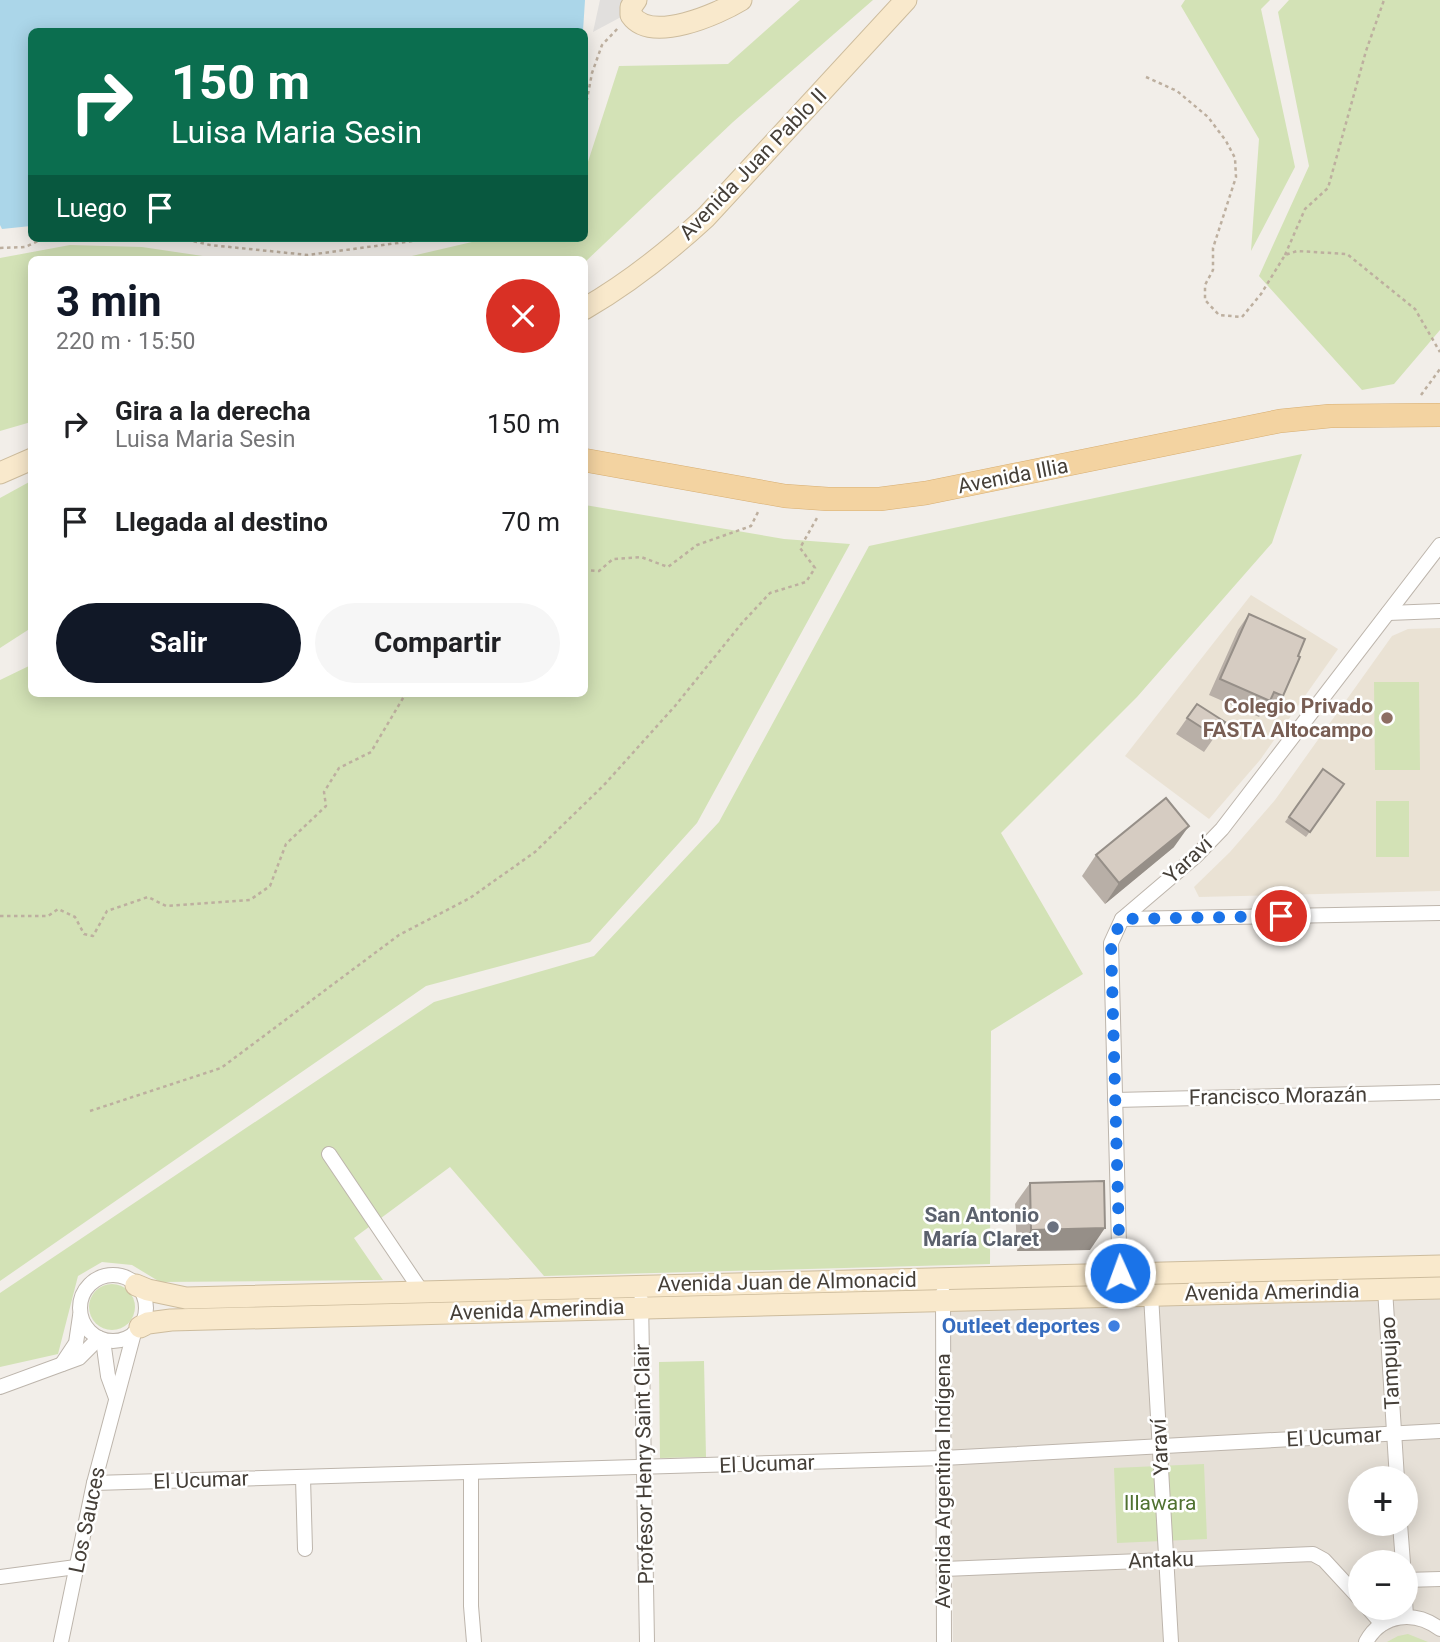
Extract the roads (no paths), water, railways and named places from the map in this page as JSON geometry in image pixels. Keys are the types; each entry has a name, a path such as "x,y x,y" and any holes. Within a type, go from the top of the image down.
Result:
{"main road":[{"name":"Avenida Illia","path":"588,461 768,492 828,499 880,499 939,491 1292,419 1440,415"}],"street":[{"path":"634,7 641,24 676,25 699,20 741,0"},
{"name":"Avenida Juan Pablo II","path":"588,306 673,248 706,217 906,0"},
{"path":"0,473 28,461"},
{"name":"Yaraví","path":"1122,919 1196,856 1222,829 1440,545"},
{"path":"1388,613 1440,611"},
{"path":"1121,1295 1111,943 1122,919 1440,913"},
{"name":"Francisco Morazán","path":"1115,1100 1440,1092"},
{"path":"329,1154 422,1292"},
{"name":"Avenida Juan de Almonacid","path":"943,1289 1120,1273 1440,1266"},
{"path":"61,1365 72,1353 76,1343 80,1314 83,1295 88,1286 97,1280 117,1276 136,1285 145,1301 144,1319 137,1330 115,1341 101,1339 85,1325 80,1314"},
{"name":"Avenida Juan de Almonacid","path":"136,1285 186,1298 422,1292 641,1297"},
{"name":"Avenida Amerindia","path":"137,1330 148,1323 171,1320 641,1297 943,1289 1151,1295 1440,1287"},
{"name":"Avenida Argentina Indígena","path":"943,1289 944,1642"},
{"name":"Tampujao","path":"1385,1289 1396,1466"},
{"name":"Yaraví","path":"1151,1295 1171,1642"},
{"name":"Profesor Henry Saint Clair","path":"641,1297 647,1642"},
{"name":"Los Sauces","path":"61,1642 94,1483 137,1330"},
{"path":"0,1387 79,1358 101,1339"},
{"path":"101,1339 108,1376 116,1398"},
{"name":"El Ucumar","path":"94,1483 943,1458 1440,1431"},
{"path":"471,1473 471,1606 474,1642"},
{"path":"303,1478 305,1549"},
{"name":"Antaku","path":"944,1569 1313,1554 1324,1560 1348,1586"},
{"path":"0,1577 76,1567"},
{"path":"1418,1580 1440,1579"},
{"path":"1418,1618 1440,1629"},
{"path":"1378,1620 1382,1624"},
{"path":"1366,1642 1370,1634 1382,1624 1394,1620"}],"water":[{"path":"0,0 585,0 583,28 28,28 28,226 2,229"}],"place":[{"name":"Colegio Privado FASTA Altocampo","path":"1387,718"},
{"name":"San Antonio María Claret","path":"1053,1227"},
{"name":"Outleet deportes","path":"1114,1326"}],"park label":[{"name":"Illawara","path":"1160,1503"}]}
